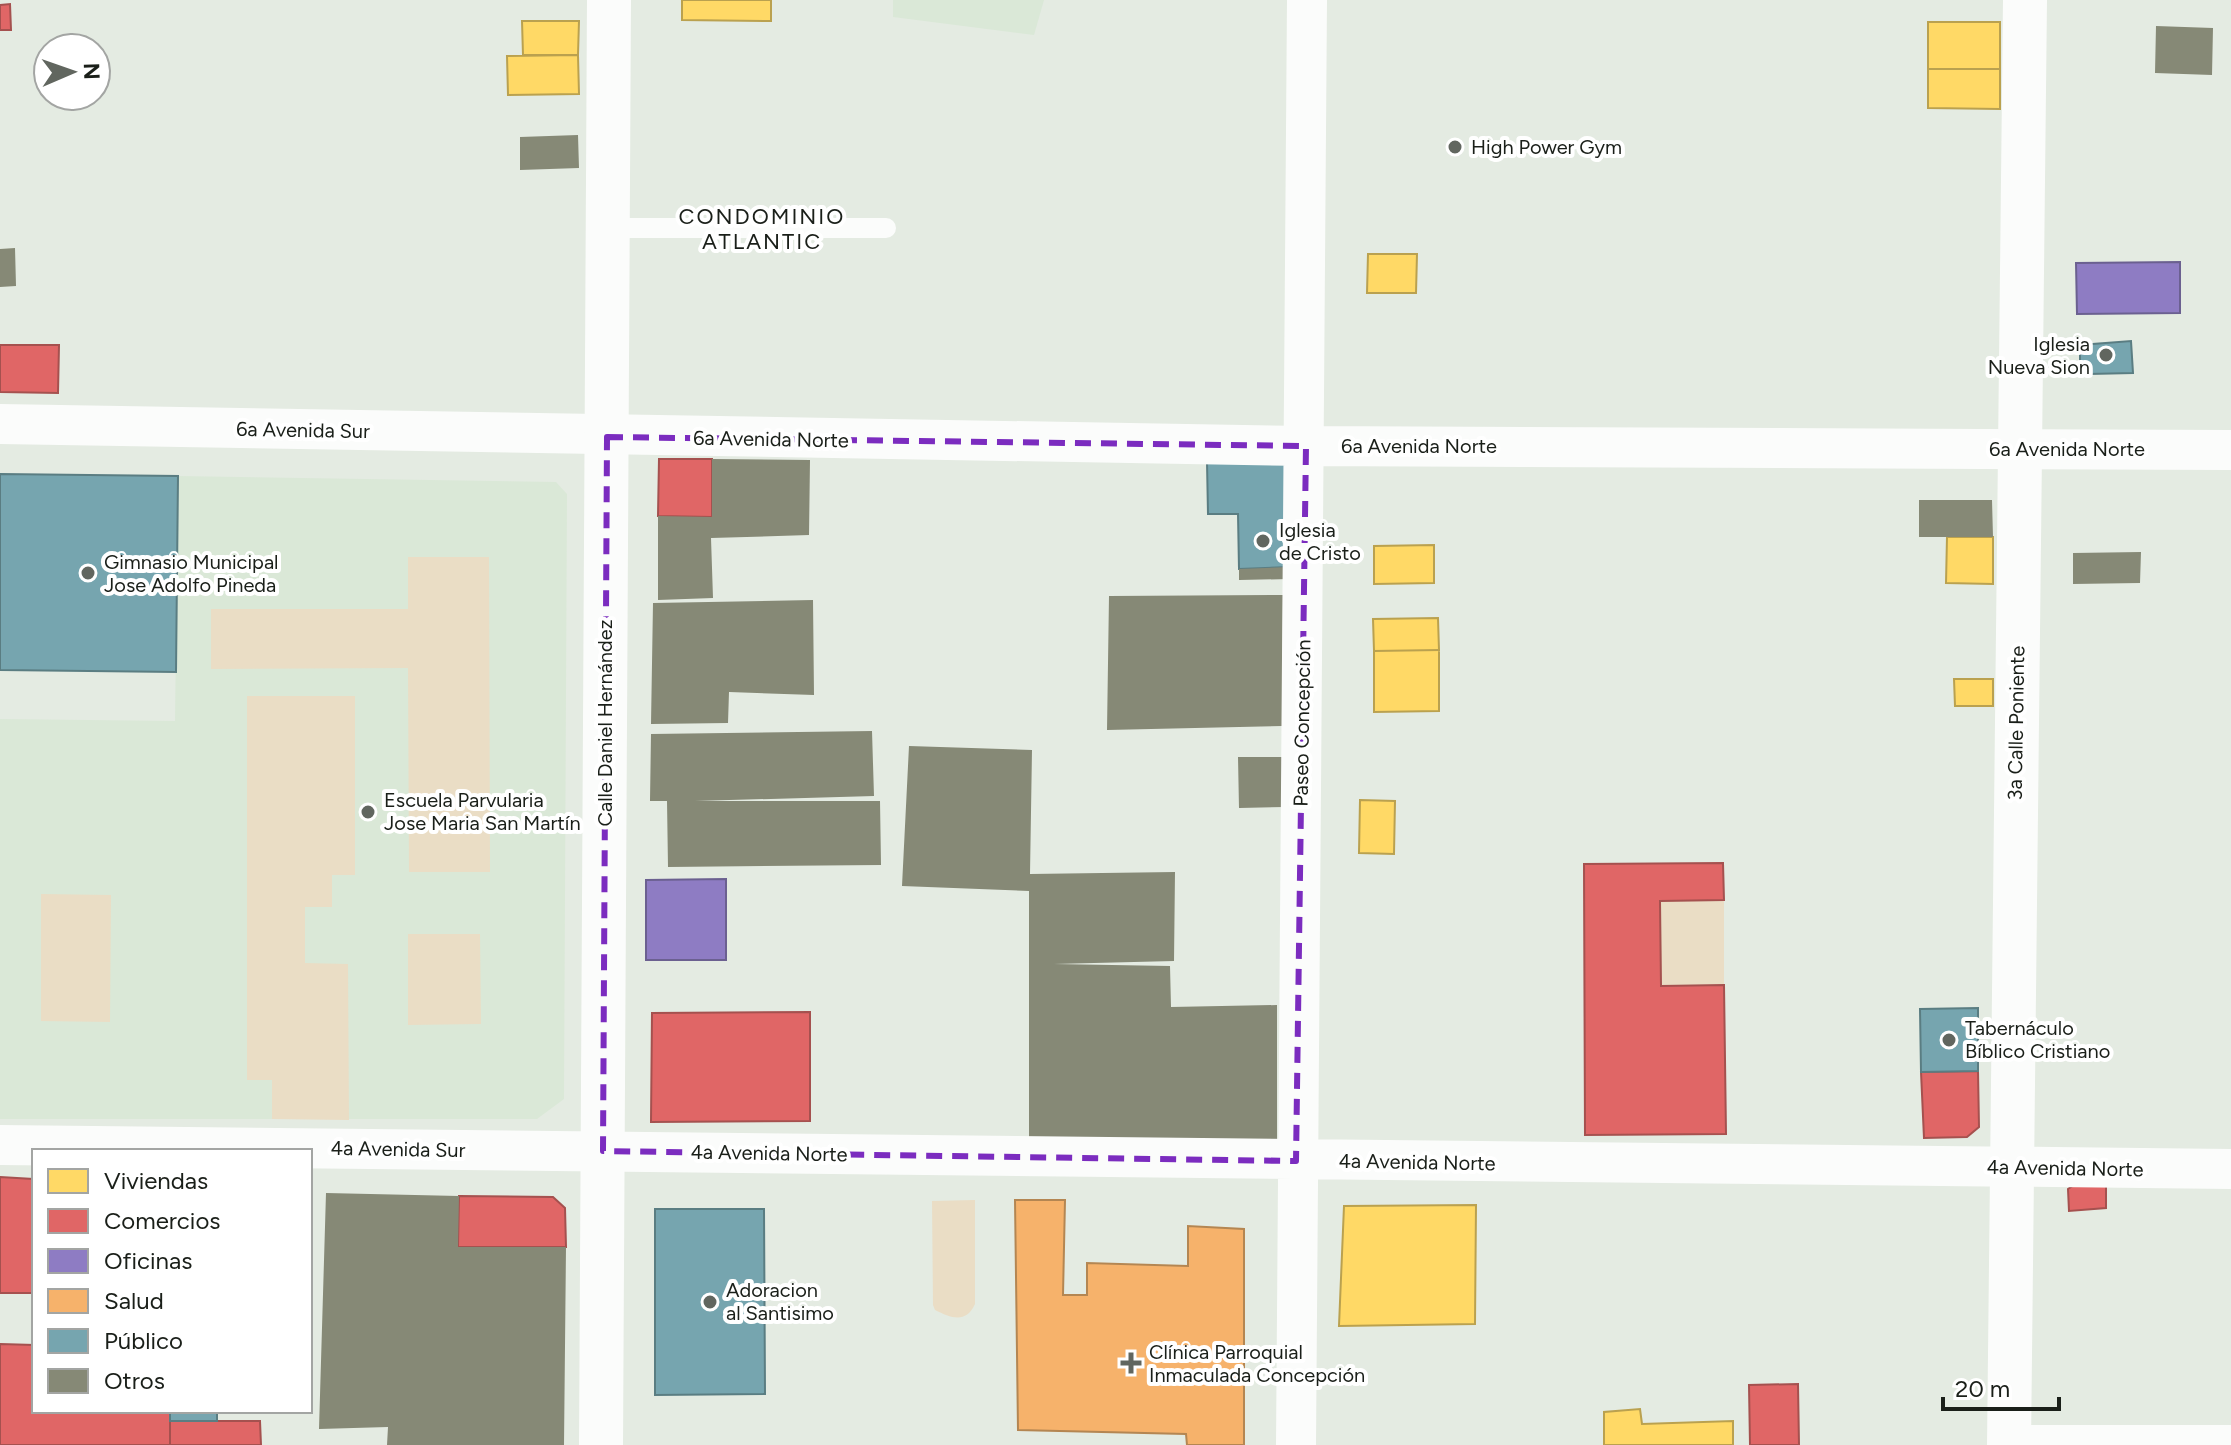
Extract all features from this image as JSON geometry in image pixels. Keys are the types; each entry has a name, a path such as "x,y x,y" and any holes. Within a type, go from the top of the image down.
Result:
{"street":[{"name":"Calle Daniel Hernández","path":"601,1445 609,0"},
{"name":"Paseo Concepción","path":"1296,1445 1307,0"},
{"name":"3a Calle Poniente","path":"2009,1440 2025,0"},
{"name":"6a Avenida Sur","path":"0,424 607,437"},
{"name":"6a Avenida Norte","path":"607,437 1306,446 2231,450"},
{"name":"4a Avenida Sur","path":"0,1145 603,1151"},
{"name":"4a Avenida Norte","path":"603,1151 2231,1169"}],"lane":[{"path":"608,228 886,228"},
{"path":"2009,1440 2231,1435"}],"highlighted area":[{"path":"607,437 1306,446 1296,1161 603,1151"}],"shaded area":[{"path":"893,0 1044,0 1034,35 893,17"},
{"name":"Escuela Parvularia Jose Maria San Martín","path":"178,476 556,482 567,494 564,1099 537,1119 0,1119 0,719 175,721"},
{"path":"408,557 489,557 490,872 409,872 408,668 211,669 211,609 408,609"},
{"path":"247,696 355,696 355,875 332,875 332,907 305,907 305,963 348,964 349,1120 272,1119 272,1080 247,1080"},
{"path":"41,894 111,895 110,1022 41,1021"},
{"path":"1724,900 1724,985 1661,986 1660,901"},
{"path":"408,934 480,934 481,1024 408,1025"},
{"path":"975,1200 975,1304 963,1317 952,1317 935,1310 933,1305 932,1201"}],"building: Viviendas":[{"path":"682,0 771,0 771,21 682,20"},
{"path":"522,21 579,21 578,55 523,55"},
{"path":"1928,22 2000,22 2000,69 1928,69"},
{"path":"578,55 579,94 508,95 507,56"},
{"path":"1928,69 2000,69 2000,109 1928,108"},
{"path":"1368,254 1417,254 1416,293 1367,293"},
{"path":"1947,537 1993,537 1993,584 1946,583"},
{"path":"1434,545 1434,583 1374,584 1374,546"},
{"path":"1438,618 1439,650 1374,651 1373,619"},
{"path":"1439,650 1439,711 1374,712 1374,651"},
{"path":"1954,679 1993,679 1993,706 1955,706"},
{"path":"1360,800 1395,801 1394,854 1359,853"},
{"path":"1476,1205 1475,1324 1339,1326 1344,1206"},
{"path":"1640,1409 1642,1424 1733,1421 1733,1445 1604,1445 1604,1412"}],"building: Comercios":[{"path":"10,4 11,30 0,30 0,5"},
{"path":"0,345 59,345 58,393 0,392"},
{"path":"659,459 712,459 712,517 658,516"},
{"path":"1723,863 1724,900 1660,901 1661,986 1724,985 1726,1134 1585,1135 1584,864"},
{"path":"810,1012 810,1121 651,1122 652,1013"},
{"path":"1978,1071 1979,1127 1967,1137 1924,1138 1921,1072"},
{"path":"0,1177 32,1179 32,1293 0,1293"},
{"path":"2086,1177 2106,1178 2106,1208 2069,1211 2068,1189"},
{"path":"459,1196 553,1197 565,1208 566,1247 458,1247"},
{"path":"0,1344 32,1345 32,1413 170,1413 170,1445 0,1445"},
{"path":"1798,1384 1799,1445 1750,1445 1749,1385"},
{"path":"170,1421 260,1421 261,1445 170,1445"}],"building: Oficinas":[{"path":"2180,262 2180,313 2077,314 2076,263"},
{"path":"726,879 726,960 646,960 646,880"}],"building: Salud":[{"name":"Clínica Parroquial Inmaculada Concepción","path":"1015,1200 1065,1200 1063,1295 1087,1295 1087,1263 1188,1266 1188,1226 1244,1229 1244,1445 1187,1445 1186,1434 1018,1430"}],"building: Público":[{"name":"Iglesia Nueva Sion","path":"2131,341 2133,373 2089,374 2080,365 2080,345"},
{"name":"Iglesia de Cristo","path":"1287,460 1289,567 1239,569 1238,514 1208,514 1207,462"},
{"name":"Gimnasio Municipal Jose Adolfo Pineda","path":"0,474 178,476 176,672 0,670"},
{"name":"Tabernáculo Bíblico Cristiano","path":"1978,1008 1978,1071 1921,1072 1920,1009"},
{"name":"Adoracion al Santisimo","path":"655,1209 764,1209 765,1394 655,1395"},
{"path":"170,1413 217,1413 217,1421 170,1421"}],"building: Otros":[{"path":"2156,26 2213,28 2212,75 2155,73"},
{"path":"578,135 579,168 520,170 520,137"},
{"path":"15,248 16,286 0,287 0,249"},
{"path":"712,459 810,460 809,535 711,538 713,598 658,600 658,516 712,517"},
{"path":"1919,500 1992,500 1993,537 1919,537"},
{"path":"2141,552 2140,583 2073,584 2073,553"},
{"path":"1289,567 1289,579 1239,580 1239,569"},
{"path":"1283,595 1282,726 1107,730 1109,596"},
{"path":"813,600 814,695 729,692 728,723 651,724 653,603"},
{"path":"872,731 874,796 695,801 880,801 881,865 668,867 667,801 650,801 651,734"},
{"path":"909,746 1032,750 1030,874 1175,872 1174,961 1054,964 1170,966 1171,1007 1277,1005 1277,1144 1029,1142 1029,891 902,886"},
{"path":"1238,757 1284,757 1285,807 1239,808"},
{"path":"326,1193 459,1196 458,1247 566,1247 564,1445 387,1445 388,1427 319,1429"}],"place":[{"name":"High Power Gym","path":"1455,147"},
{"name":"Iglesia Nueva Sion","path":"2106,355"},
{"name":"Iglesia de Cristo","path":"1263,541"},
{"name":"Gimnasio Municipal Jose Adolfo Pineda","path":"88,573"},
{"name":"Escuela Parvularia Jose Maria San Martín","path":"368,812"},
{"name":"Tabernáculo Bíblico Cristiano","path":"1949,1040"},
{"name":"Adoracion al Santisimo","path":"710,1302"},
{"name":"Clínica Parroquial Inmaculada Concepción","path":"1131,1363"}],"district":[{"name":"CONDOMINIO ATLANTIC","path":"762,228"}]}
